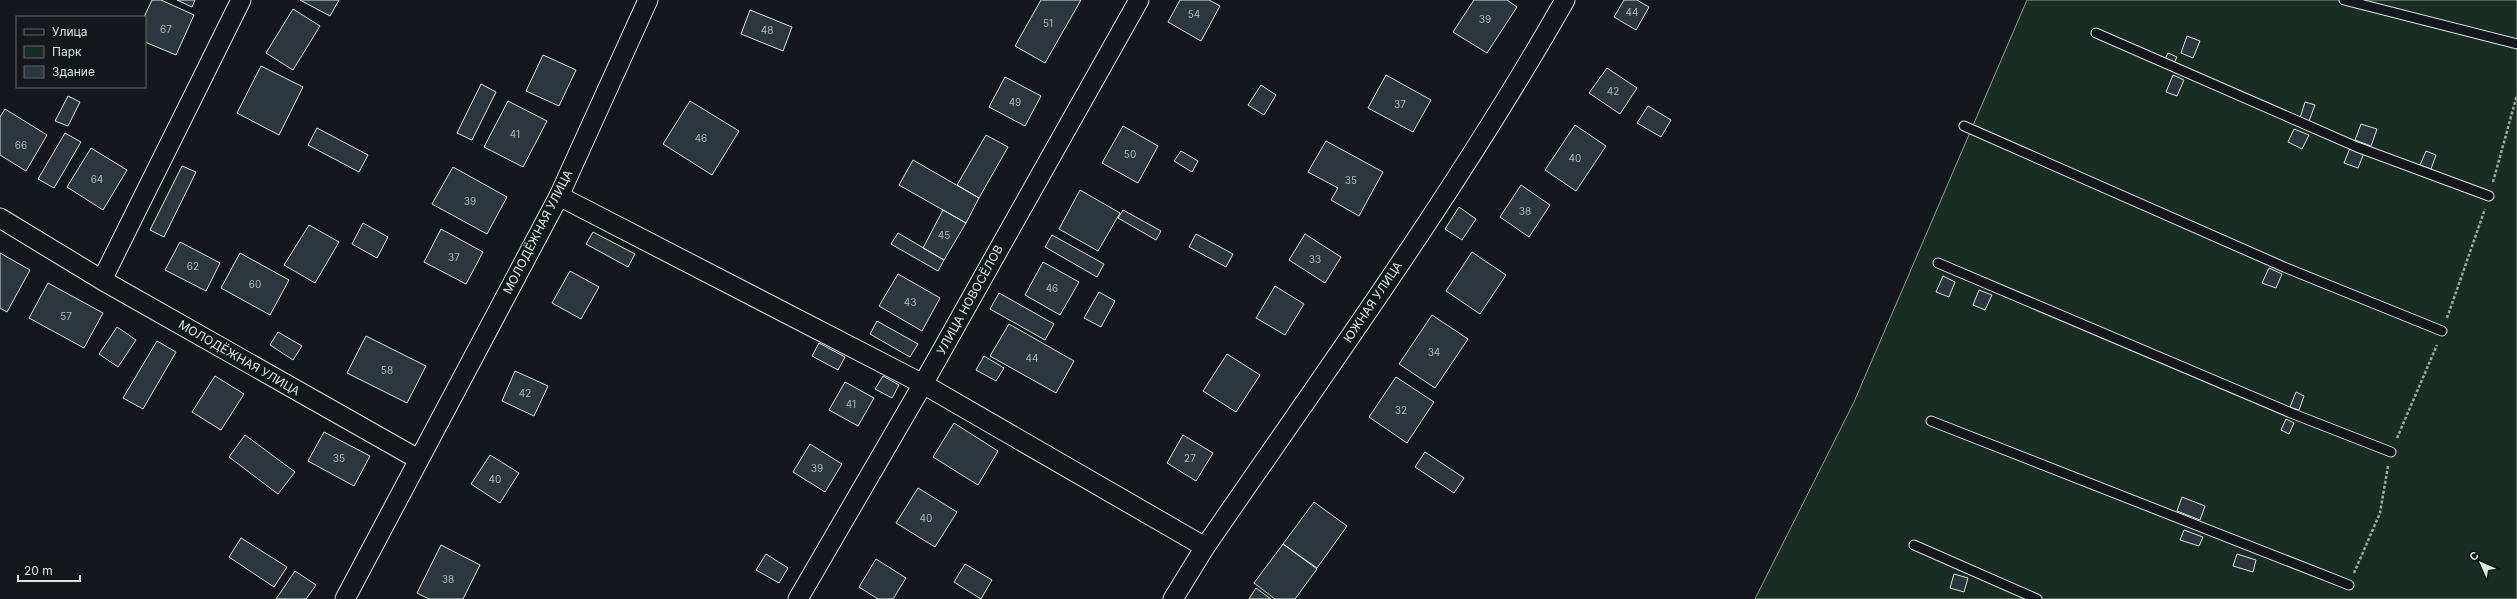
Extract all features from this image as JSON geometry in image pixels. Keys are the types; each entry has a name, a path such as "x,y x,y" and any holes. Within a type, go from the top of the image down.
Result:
{"street":[{"path":"102,280 241,0"},
{"name":"МОЛОДЁЖНАЯ УЛИЦА","path":"345,599 559,196 648,0"},
{"name":"УЛИЦА НОВОСЁЛОВ","path":"798,599 923,384 1139,0"},
{"name":"ЮЖНАЯ УЛИЦА","path":"1173,599 1205,548 1421,232 1532,58 1564,0"},
{"path":"559,196 923,384 1205,548"},
{"name":"МОЛОДЁЖНАЯ УЛИЦА","path":"0,218 102,280 418,460"}],"lane":[{"path":"2344,0 2517,44"},
{"path":"2096,33 2357,147 2489,196"},
{"path":"1964,126 2284,267 2442,332"},
{"path":"1938,263 2284,410 2391,452"},
{"path":"1931,421 2349,586"},
{"path":"1914,544 2037,599"}],"path":[{"path":"2349,586 2380,513 2391,452 2442,332 2489,196 2517,96"}],"green space":[{"path":"2027,0 2517,0 2517,599 1755,599 1854,402"}],"building":[{"path":"152,0 161,0 194,15 176,55 146,42 146,16 144,16"},
{"path":"177,0 195,0 192,7"},
{"path":"300,0 339,0 330,16"},
{"path":"1041,0 1081,0 1045,63 1015,46"},
{"path":"1180,0 1209,0 1220,6 1201,41 1168,22"},
{"path":"1474,0 1507,0 1517,7 1487,53 1453,32"},
{"path":"1624,0 1637,0 1649,7 1636,30 1614,17"},
{"path":"293,9 320,26 293,70 266,53"},
{"path":"750,10 792,27 783,51 741,34"},
{"path":"2187,36 2200,41 2193,58 2181,53"},
{"path":"2168,53 2177,57 2174,63 2165,59"},
{"path":"543,55 576,70 559,106 526,91"},
{"path":"261,66 303,87 279,135 237,113"},
{"path":"1607,68 1637,88 1620,114 1589,93"},
{"path":"1386,75 1431,100 1413,132 1368,108"},
{"path":"2173,75 2184,80 2177,96 2166,92"},
{"path":"1005,77 1041,96 1025,126 989,107"},
{"path":"481,84 496,92 472,140 457,133"},
{"path":"1261,85 1276,95 1264,115 1248,105"},
{"path":"68,96 80,102 68,126 55,121"},
{"path":"508,101 547,121 523,167 484,147"},
{"path":"690,101 739,131 712,175 663,144"},
{"path":"2305,102 2315,105 2309,121 2300,118"},
{"path":"1648,106 1671,120 1661,137 1637,123"},
{"path":"5,109 47,135 26,171 0,155 0,117"},
{"path":"2361,124 2377,129 2371,146 2355,140"},
{"path":"1575,125 1606,146 1576,191 1545,170"},
{"path":"1123,126 1158,146 1138,183 1102,163"},
{"path":"317,128 368,155 359,172 308,145"},
{"path":"2294,129 2309,135 2302,149 2288,142"},
{"path":"65,133 81,142 54,188 38,179"},
{"path":"986,135 1008,147 979,198 957,185"},
{"path":"1326,141 1383,172 1359,216 1331,200 1338,188 1308,172"},
{"path":"91,148 127,170 103,210 67,187"},
{"path":"2350,148 2364,153 2358,168 2344,163"},
{"path":"1181,151 1198,161 1192,172 1174,161"},
{"path":"2426,151 2436,155 2431,169 2420,165"},
{"path":"913,160 979,198 966,223 899,185"},
{"path":"182,166 196,172 164,237 150,230"},
{"path":"453,167 507,197 487,234 432,204"},
{"path":"1521,185 1550,205 1529,237 1500,217"},
{"path":"1080,190 1120,213 1098,251 1059,229"},
{"path":"1459,207 1476,219 1462,240 1445,229"},
{"path":"943,210 966,223 944,260 923,248"},
{"path":"1123,210 1161,231 1156,240 1118,218"},
{"path":"363,223 388,237 377,258 352,244"},
{"path":"309,225 339,242 315,283 284,265"},
{"path":"441,229 483,252 466,284 424,262"},
{"path":"593,232 635,254 628,267 586,244"},
{"path":"898,233 944,260 938,271 891,244"},
{"path":"1196,234 1233,254 1226,267 1189,247"},
{"path":"1305,234 1341,257 1325,283 1289,260"},
{"path":"1052,235 1104,264 1097,277 1045,247"},
{"path":"180,242 220,263 206,291 165,270"},
{"path":"1472,252 1506,275 1480,314 1446,291"},
{"path":"0,253 30,270 7,312 0,308"},
{"path":"240,253 289,280 270,315 221,288"},
{"path":"1043,262 1079,282 1060,315 1025,295"},
{"path":"2269,268 2282,274 2276,288 2262,283"},
{"path":"570,271 599,287 581,319 552,303"},
{"path":"898,274 940,298 922,331 879,306"},
{"path":"1943,276 1955,282 1949,297 1936,292"},
{"path":"48,283 103,313 84,348 29,318"},
{"path":"1275,286 1304,304 1285,335 1256,318"},
{"path":"1979,290 1992,295 1985,310 1973,305"},
{"path":"1099,292 1115,301 1101,327 1084,318"},
{"path":"999,293 1054,324 1045,340 990,309"},
{"path":"1432,315 1468,339 1435,388 1399,364"},
{"path":"877,321 918,344 910,357 870,334"},
{"path":"1009,324 1074,361 1056,393 990,356"},
{"path":"117,327 136,340 118,367 99,354"},
{"path":"278,332 302,346 293,360 270,345"},
{"path":"366,336 426,366 407,403 347,373"},
{"path":"157,341 176,352 143,409 123,398"},
{"path":"819,343 845,357 838,370 812,356"},
{"path":"1227,354 1260,375 1236,412 1203,391"},
{"path":"984,356 1004,368 996,381 976,370"},
{"path":"515,371 548,386 534,416 502,401"},
{"path":"215,376 244,394 221,430 192,412"},
{"path":"883,376 899,385 892,398 875,389"},
{"path":"1396,377 1434,402 1407,443 1369,417"},
{"path":"845,382 874,398 858,426 829,410"},
{"path":"2296,392 2304,396 2299,410 2290,407"},
{"path":"2286,419 2294,423 2289,434 2281,430"},
{"path":"954,423 998,451 978,485 933,457"},
{"path":"324,432 370,456 354,486 308,461"},
{"path":"245,435 295,472 278,494 229,457"},
{"path":"1183,435 1213,453 1196,481 1167,463"},
{"path":"810,444 842,464 825,492 793,472"},
{"path":"1425,452 1464,478 1454,493 1415,467"},
{"path":"490,455 519,473 500,503 471,484"},
{"path":"918,488 957,512 935,547 896,523"},
{"path":"2182,497 2205,506 2200,520 2177,511"},
{"path":"1314,502 1347,526 1317,568 1283,544"},
{"path":"2184,530 2203,537 2199,546 2180,540"},
{"path":"241,538 287,567 274,587 229,557"},
{"path":"1283,544 1317,569 1295,599 1275,599 1254,583"},
{"path":"441,545 480,565 463,599 429,599 417,593"},
{"path":"766,554 788,568 779,583 756,570"},
{"path":"2237,554 2256,560 2253,572 2233,566"},
{"path":"876,559 906,578 893,599 878,599 859,587"},
{"path":"965,564 992,580 981,599 954,582"},
{"path":"295,571 316,585 306,599 276,599"},
{"path":"1954,574 1968,578 1964,592 1950,588"},
{"path":"1256,588 1271,599 1249,599"}]}
